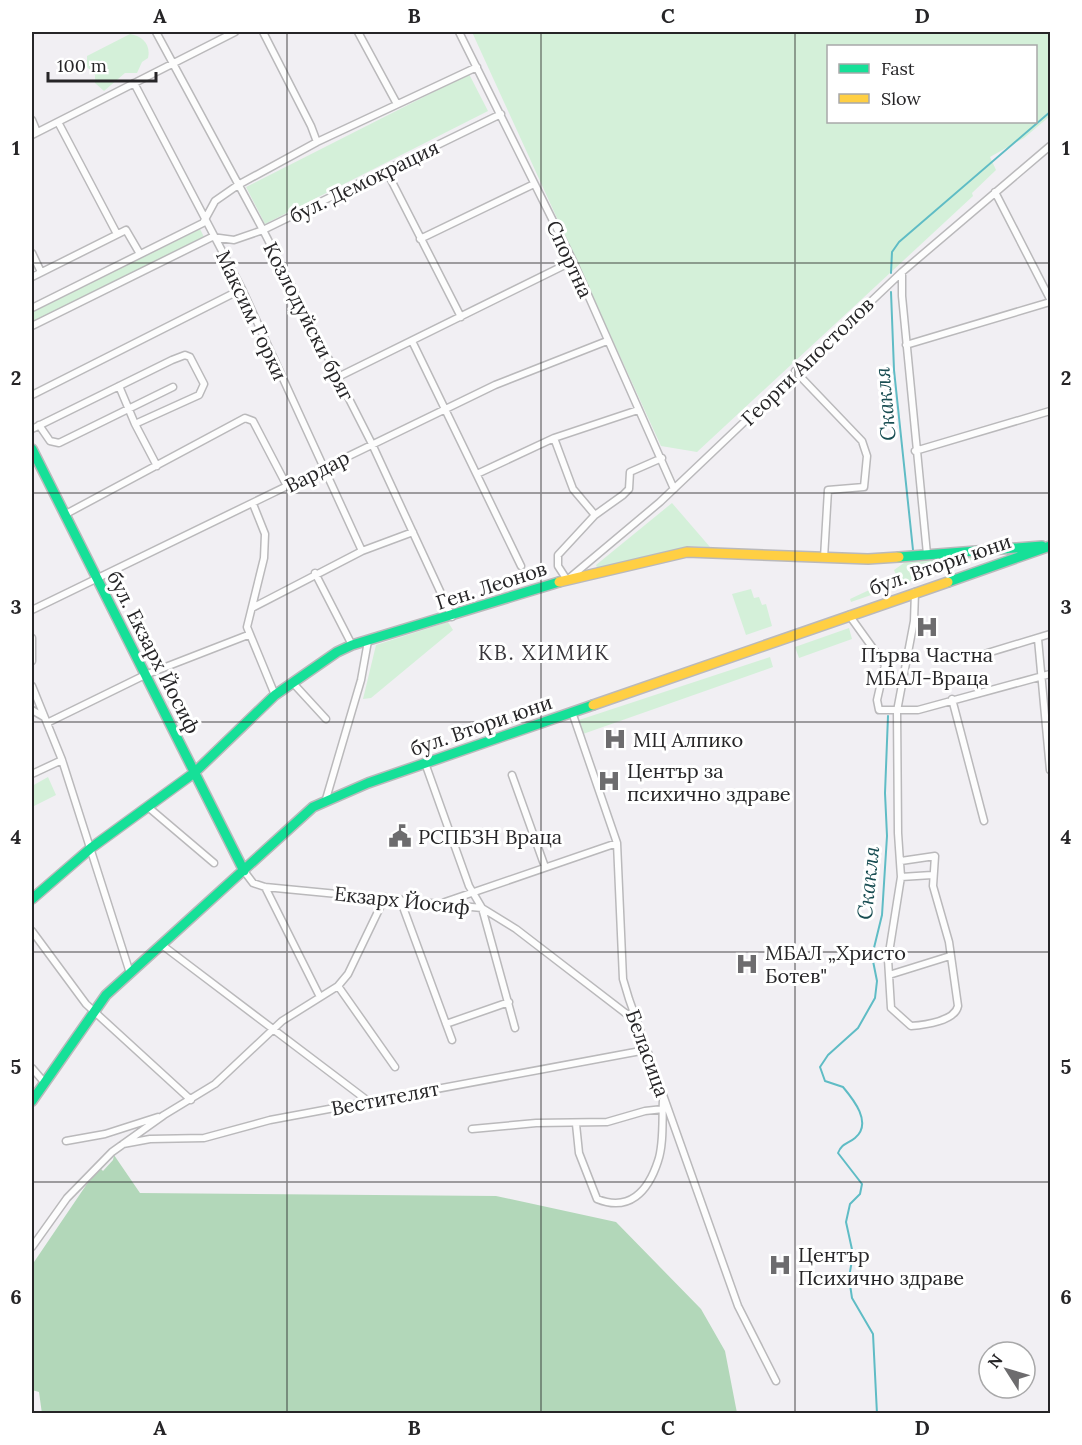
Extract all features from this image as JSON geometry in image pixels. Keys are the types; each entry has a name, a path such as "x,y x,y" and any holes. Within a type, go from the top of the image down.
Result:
{"street":[{"name":"Козлодуйски бряг","path":"156,32 263,230 372,444 452,617"},
{"path":"32,120 34,134 235,32"},
{"path":"263,32 317,142"},
{"path":"358,32 397,104"},
{"name":"Спортна","path":"459,32 573,261 675,489"},
{"path":"32,308 203,223 205,216 219,197 317,142 477,66"},
{"name":"Максим Горки","path":"134,83 242,289 362,551"},
{"name":"бул. Демокрация","path":"32,326 212,237 234,240 263,230 501,114"},
{"path":"58,122 117,234"},
{"name":"Георги Апостолов","path":"567,580 675,489 795,371 902,272 1050,146"},
{"path":"386,170 461,317"},
{"path":"420,239 534,184"},
{"path":"906,345 1050,300 995,192"},
{"path":"32,277 126,230 140,254"},
{"path":"32,253 41,272"},
{"path":"338,377 573,261"},
{"path":"902,272 915,451 927,554"},
{"path":"32,395 242,289"},
{"path":"412,341 521,566"},
{"name":"Вардар","path":"32,610 495,385 607,341"},
{"path":"32,429 185,355 190,357 204,384 199,395 135,424"},
{"path":"795,371 862,441 867,456 864,487 828,490 824,558"},
{"path":"119,386 135,424 157,466"},
{"path":"39,425 50,441 59,443 173,387"},
{"path":"477,474 554,438 638,410"},
{"path":"915,451 1050,411"},
{"path":"64,515 245,418 249,418 287,486"},
{"path":"554,438 573,489 595,515"},
{"name":"бул. Екзарх Йосиф","path":"32,449 35,467 64,515 244,871"},
{"path":"567,580 558,566 558,555 595,515 629,489 630,472 662,458"},
{"path":"253,504 265,534 264,558 247,627 248,635 275,695"},
{"path":"252,608 315,573 362,551 413,532"},
{"name":"Ген. Леонов","path":"32,899 90,848 194,773 275,695 352,645 452,617 567,580 687,552 868,559 987,548 1050,546"},
{"name":"бул. Втори юни","path":"32,1101 92,1011 106,995 303,816 326,799 1050,546"},
{"path":"987,548 996,554 992,565"},
{"path":"315,573 352,645"},
{"path":"901,861 935,856 933,874 950,956 957,1010 951,1016 911,1026 891,1008 889,975 891,939 901,877 898,833 897,711 914,621 915,592"},
{"path":"849,615 885,665 878,700 879,710 918,710 1050,674"},
{"path":"971,658 1050,634"},
{"path":"45,720 145,675 248,635"},
{"path":"32,638 32,661"},
{"path":"1038,639 1050,770"},
{"path":"326,799 361,680 368,641"},
{"path":"292,682 326,719"},
{"path":"32,686 62,760 130,973"},
{"path":"952,699 984,821"},
{"path":"32,710 45,720"},
{"name":"Беласица","path":"572,712 617,843 623,979 646,1050 738,1306 776,1381"},
{"path":"32,774 62,760"},
{"path":"425,764 469,886 475,892 482,908 515,1028"},
{"path":"512,775 545,867"},
{"path":"148,807 214,863"},
{"path":"440,903 617,843"},
{"path":"244,871 249,881 265,887 320,997"},
{"path":"901,877 933,874"},
{"name":"Екзарх Йосиф","path":"265,887 482,908 516,929 637,1022"},
{"path":"32,1247 67,1198 123,1144 164,1115 215,1084 274,1028 338,986 348,974 385,897"},
{"path":"400,899 453,1040"},
{"path":"32,932 92,1011 191,1100"},
{"path":"162,945 368,1101"},
{"path":"889,975 950,956"},
{"path":"338,986 395,1067"},
{"path":"446,1024 509,1002"},
{"name":"Вестителят","path":"123,1144 150,1139 204,1138 270,1120 646,1050"},
{"path":"32,1068 44,1082"},
{"path":"576,1124 579,1154 597,1198 611,1205 625,1204 644,1189 659,1161 664,1095"},
{"path":"472,1129 536,1123 607,1122 645,1111 663,1109"},
{"path":"66,1141 105,1134 164,1115"}],"green space":[{"path":"472,32 1050,32 1050,116 1024,138 990,157 996,170 972,193 973,196 697,452 661,446"},
{"path":"130,34 145,42 149,53 148,58 142,62 137,73 125,73 104,91 95,83 95,75 87,67 87,56"},
{"path":"469,74 488,111 265,224 246,187"},
{"path":"200,229 204,237 32,322 32,312"},
{"path":"672,503 710,547 688,546 598,570 596,565"},
{"path":"986,552 986,555 851,602 850,599 897,577 894,570 911,558"},
{"path":"751,589 754,598 759,597 762,605 766,604 772,626 746,635 732,594"},
{"path":"448,622 453,630 371,698 363,699 376,645"},
{"path":"849,628 852,639 799,658 795,647"},
{"path":"770,657 773,667 583,734 579,720"},
{"path":"48,777 56,795 32,807 32,786"},
{"path":"114,1155 140,1193 496,1196 616,1222 701,1309 725,1351 737,1413 42,1414 39,1392 32,1390 32,1265 95,1172 99,1167 103,1171 113,1160"}],"waterway":[{"name":"Скакля","path":"891,273 892,252 899,242 1050,112"},
{"name":"Скакля","path":"891,292 894,370 913,550"},
{"name":"Скакля","path":"877,1414 873,1334 852,1298 849,1278 853,1254 846,1222 850,1204 860,1194 862,1184 838,1153 843,1145 860,1132 862,1118 856,1104 843,1087 825,1081 820,1067 828,1055 858,1028 875,998 877,981 872,956 882,915 887,836 885,793 888,716"}],"traffic: fast":[{"path":"32,449 244,871"},
{"path":"899,557 1042,546"},
{"path":"948,582 1050,546"},
{"path":"32,899 91,848 194,773 275,695 337,652 352,645 559,582"},
{"path":"32,1101 106,995 313,807 368,783 593,705"}],"traffic: slow":[{"path":"559,582 687,552 868,559 899,557"},
{"path":"593,705 948,582"}],"place":[{"name":"Първа Частна МБАЛ-Враца","path":"927,627"},
{"name":"МЦ Алпико","path":"615,739"},
{"name":"Център за психично здраве","path":"609,781"},
{"name":"РСПБЗН Враца","path":"400,836"},
{"name":"МБАЛ „Христо Ботев\"","path":"747,964"},
{"name":"Център Психично здраве","path":"780,1265"}],"district":[{"name":"КВ. ХИМИК","path":"544,652"}]}
